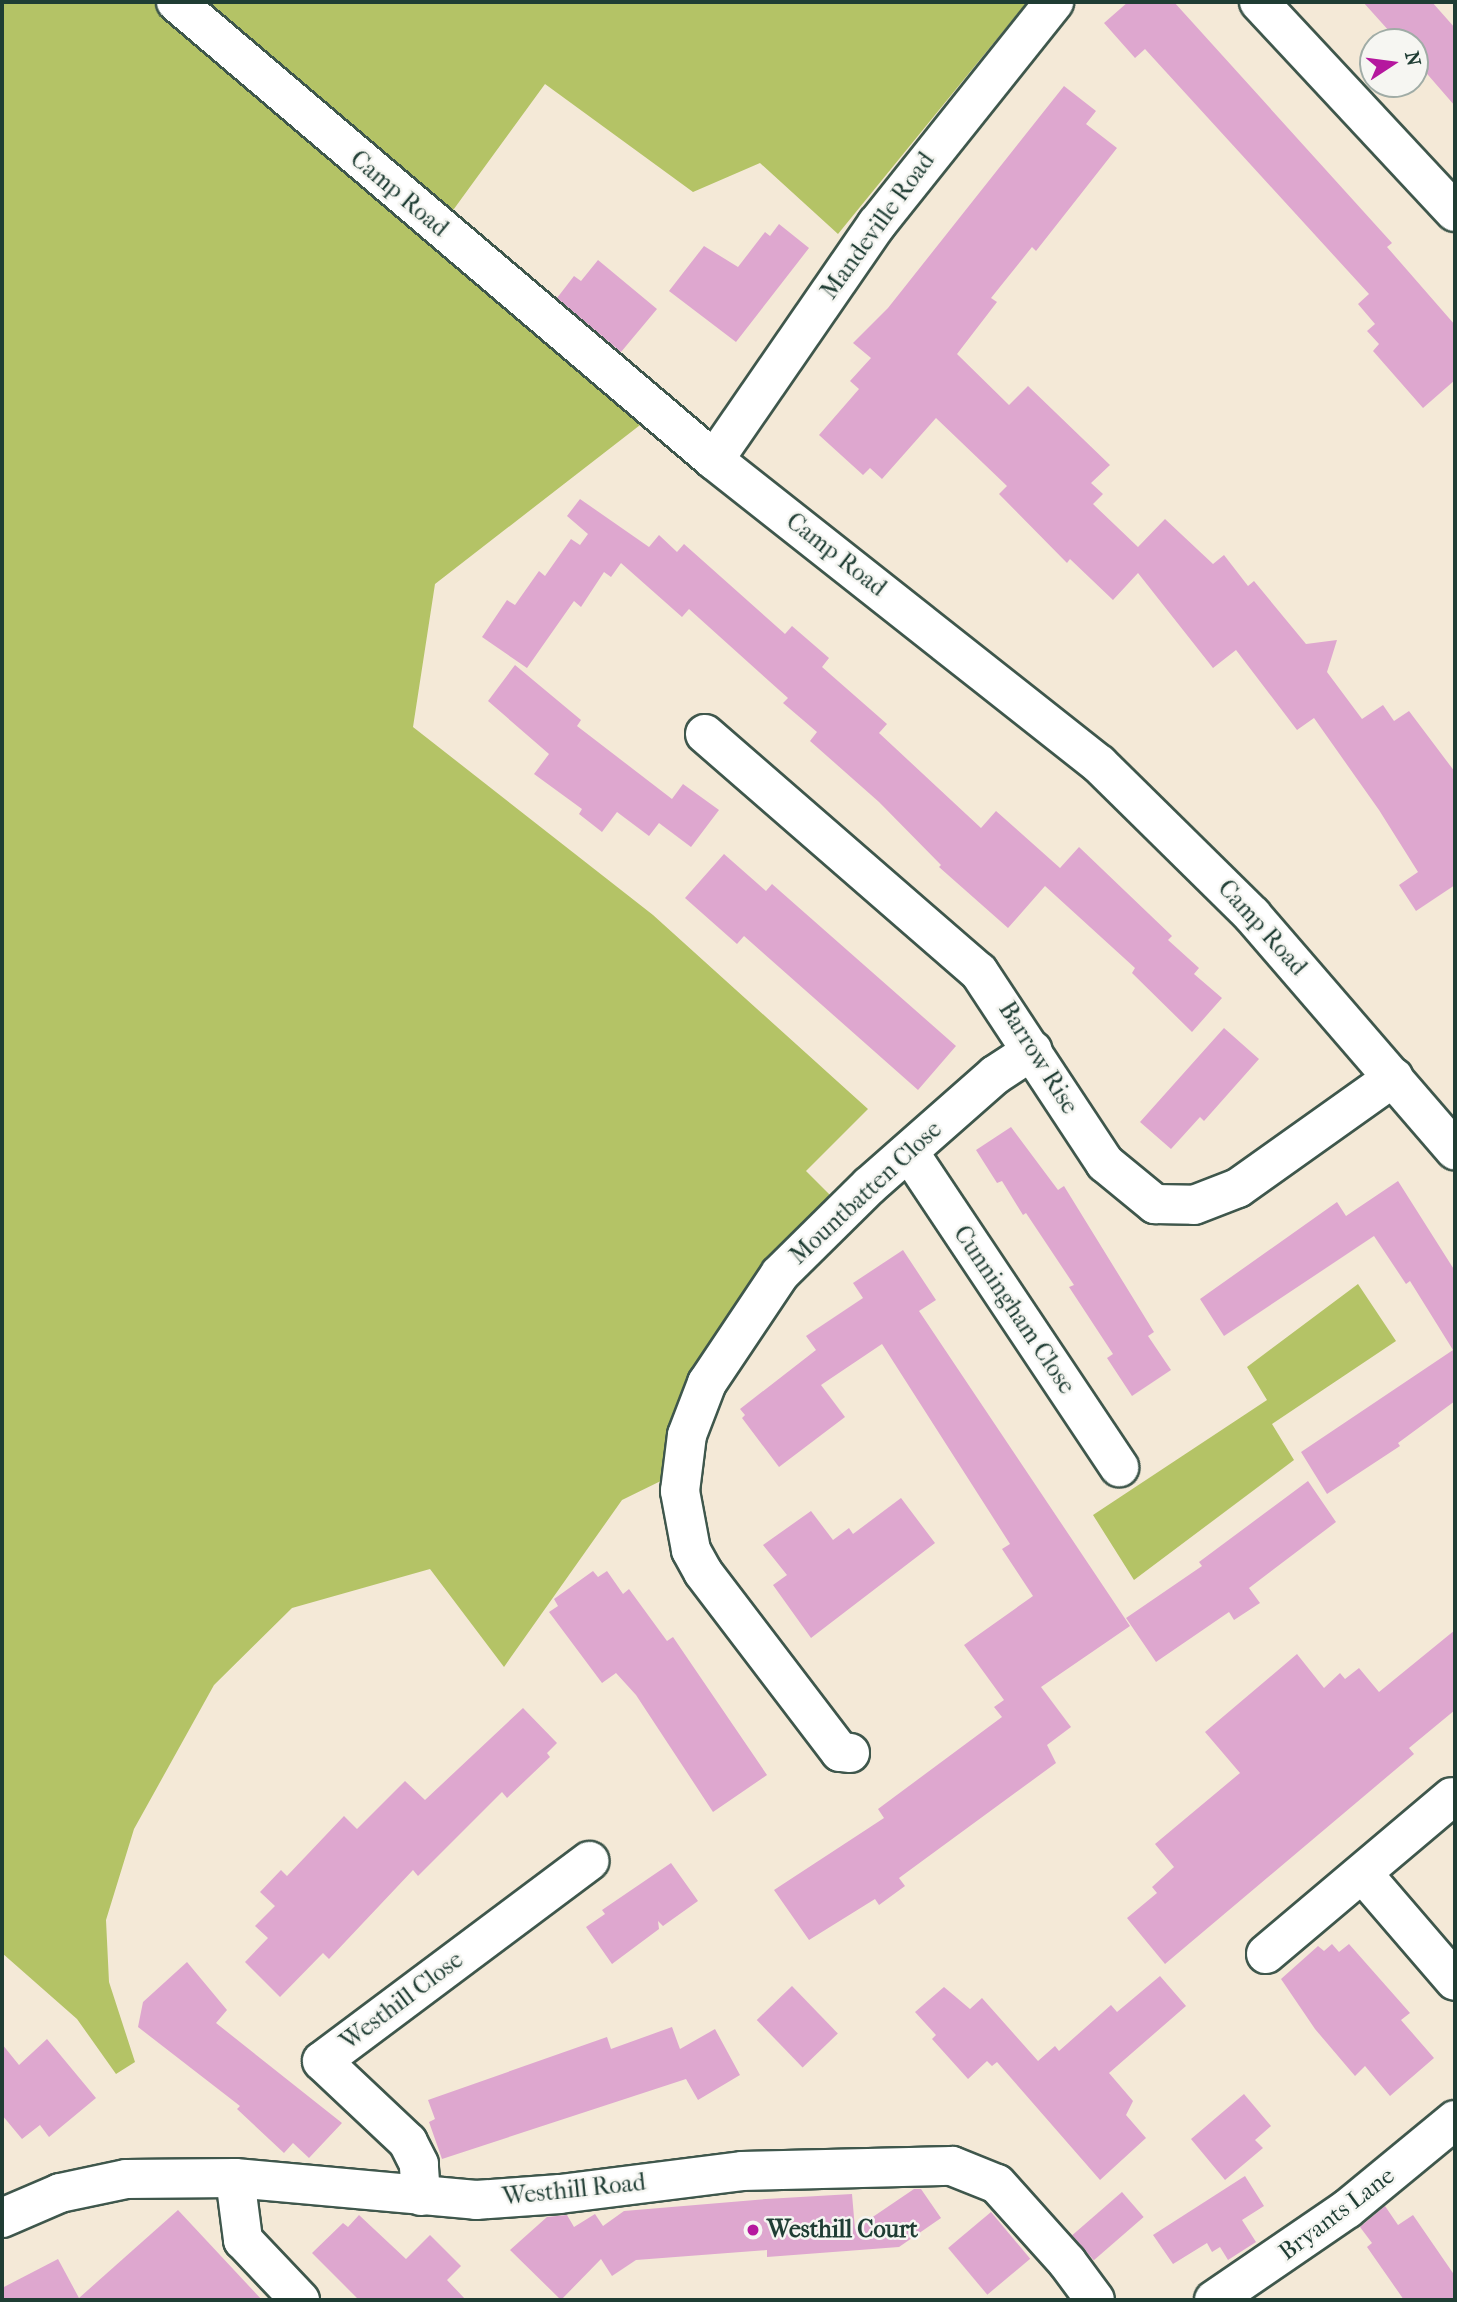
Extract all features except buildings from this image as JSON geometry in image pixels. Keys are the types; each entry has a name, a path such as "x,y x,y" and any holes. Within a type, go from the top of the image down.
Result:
{"street":[{"name":"Camp Road","path":"176,2 714,460 1099,764 1252,915 1455,1150"},
{"name":"Mandeville Road","path":"714,460 877,224 1054,2"},
{"path":"1259,2 1455,212"},
{"name":"Barrow Rise","path":"705,734 961,954 996,991 1105,1163 1138,1194 1172,1207 1194,1205 1238,1188 1394,1077"},
{"name":"Mountbatten Close","path":"850,1754 840,1752 703,1572 684,1522 682,1461 696,1407 707,1383 780,1274 995,1075 1033,1050"},
{"name":"Cunningham Close","path":"909,1152 1119,1468"},
{"path":"1266,1954 1452,1797"},
{"name":"Westhill Close","path":"421,2196 419,2164 408,2142 321,2061 589,1861"},
{"path":"1363,1874 1455,1981"},
{"name":"Bryants Lane","path":"1214,2300 1348,2209 1455,2120"},
{"name":"Westhill Road","path":"2,2218 60,2193 103,2182 235,2178 421,2196 517,2198 742,2171 952,2166 997,2184 1077,2273 1095,2300"},
{"path":"235,2178 243,2240 300,2300"}],"green space":[{"path":"2,2 1027,2 838,234 760,163 693,192 545,84 451,213 653,415 435,584 413,727 653,915 868,1109 806,1171 833,1198 673,1475 622,1500 504,1667 430,1569 292,1608 214,1685 134,1829 106,1920 109,1982 135,2062 116,2074 77,2019 2,1953"},
{"path":"1358,1284 1396,1341 1272,1424 1294,1460 1134,1580 1093,1515 1267,1400 1247,1367"}],"place":[{"name":"Westhill Court","path":"753,2230"}]}
